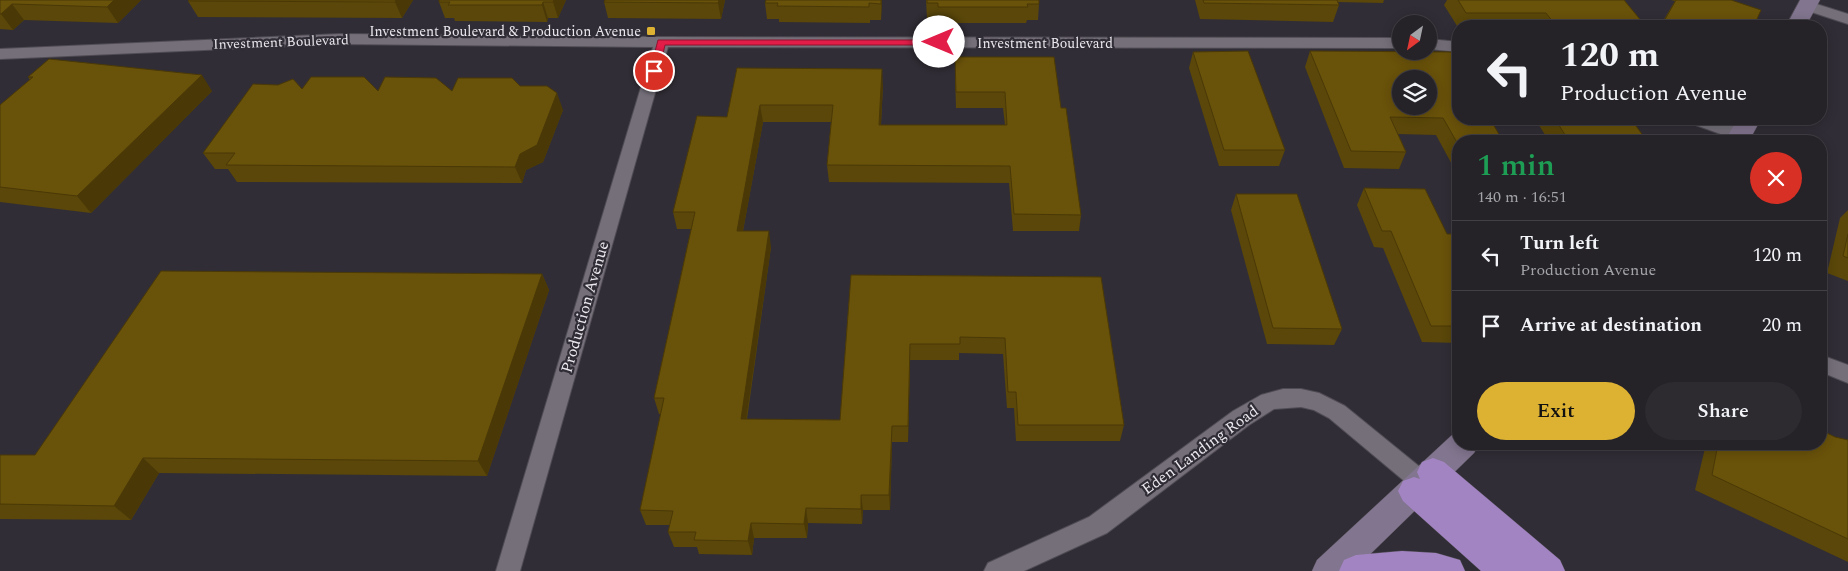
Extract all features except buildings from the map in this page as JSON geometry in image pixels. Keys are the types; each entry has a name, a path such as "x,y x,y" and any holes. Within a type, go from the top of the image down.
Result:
{"highway":[{"path":"1423,482 1506,571"},
{"path":"1423,482 1548,571"},
{"path":"1356,571 1385,566 1420,566 1448,571"}],"street":[{"path":"1799,20 1808,3 1848,19"},
{"name":"Investment Boulevard","path":"0,54 340,39 661,42 1392,43"},
{"name":"Production Avenue","path":"508,571 660,53 661,42"},
{"path":"1438,45 1452,46"},
{"path":"1717,125 1742,132"},
{"path":"1827,365 1848,374"},
{"name":"Eden Landing Road","path":"998,571 1098,526 1242,418 1269,401 1284,398 1301,398 1319,402 1337,412 1423,482"},
{"path":"1329,571 1457,450"}],"place":[{"name":"Investment Boulevard & Production Avenue","path":"651,31"}],"route":[{"path":"654,71 660,53 661,42 939,42"}]}
